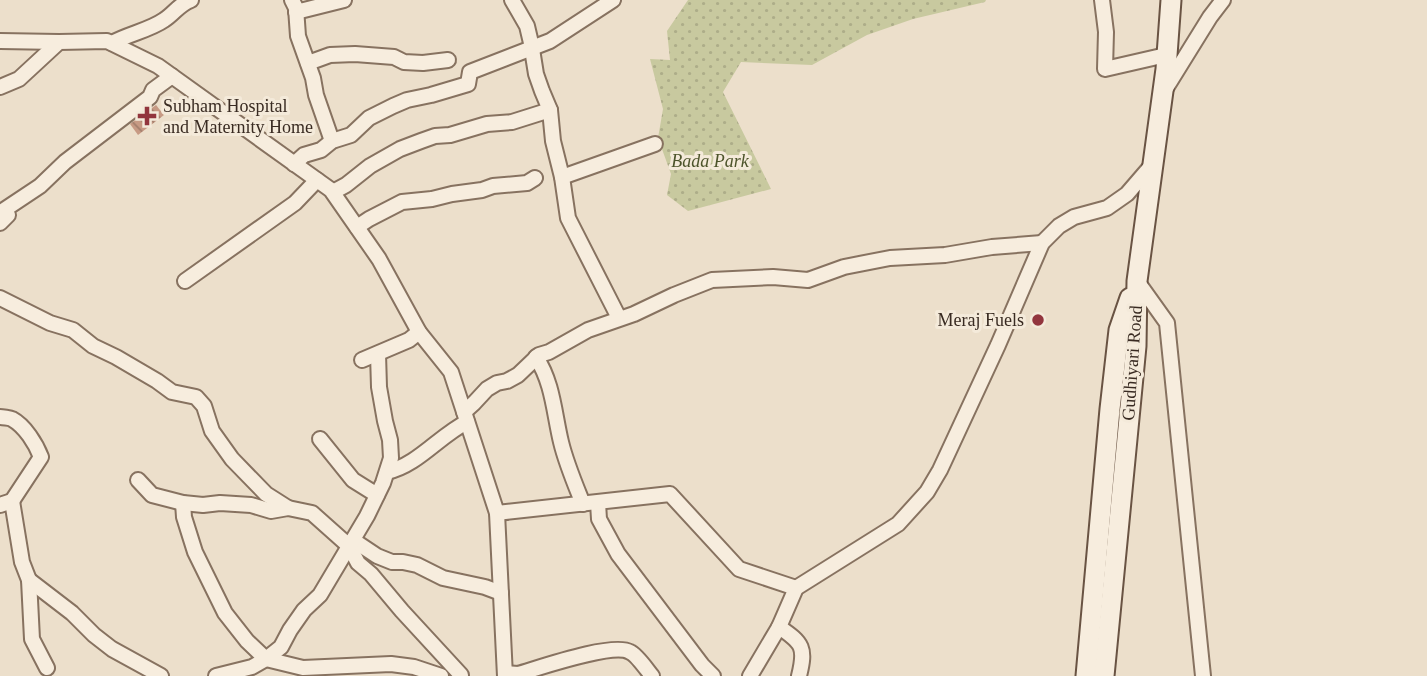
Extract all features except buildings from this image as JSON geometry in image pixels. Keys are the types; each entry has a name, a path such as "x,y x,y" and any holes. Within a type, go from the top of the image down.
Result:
{"street":[{"path":"111,43 164,20 175,9 191,0"},
{"path":"332,141 298,36 294,6 344,0"},
{"path":"512,0 527,26 536,74 550,110 553,141 568,218 619,318"},
{"path":"294,164 304,155 351,135 369,118 393,106 468,84 470,72 550,41 614,0"},
{"path":"1102,0 1106,32 1105,69 1166,55"},
{"path":"1171,0 1162,95 1137,281 1167,323 1203,676"},
{"path":"1162,95 1223,0"},
{"path":"0,41 107,41 158,66 333,192 379,259 419,332 451,372 497,513 505,675 518,674 593,652 615,649 630,651 652,676"},
{"path":"0,87 19,79 59,42"},
{"path":"308,63 330,55 355,54 394,57 404,62 448,60"},
{"path":"0,223 8,215 4,210 40,186 65,162 150,97 153,90 172,76"},
{"path":"333,192 370,166 421,141 487,124 512,122 550,110"},
{"path":"562,177 655,145"},
{"path":"750,676 779,627 796,588 898,524 927,492 992,358 1042,243 1059,226 1074,217 1107,208 1127,194 1152,165"},
{"path":"357,227 402,202 527,183 536,178"},
{"path":"186,281 295,203 317,180"},
{"path":"387,472 407,464 430,448 465,417 487,389 518,374 536,357 588,330 634,314 712,280 773,277 808,280 844,267 890,258 945,255 992,247 1042,243"},
{"name":"Gudhiyari Road","path":"1087,676 1119,330 1137,281"},
{"name":"Gudhiyari Road","path":"1104,676 1136,346 1137,281"},
{"path":"0,298 50,323 73,330 93,346 172,392 196,397 204,407 212,431 232,459 266,494 288,508 312,513 351,543 392,562 417,565 443,578 501,593"},
{"path":"362,360 409,340 419,332"},
{"path":"216,676 252,667 281,647 289,630 304,610 320,595 377,495 391,458 379,387 378,354"},
{"path":"536,357 552,396 561,442 618,554 713,676"},
{"path":"0,417 11,419 23,428 41,457 6,503 29,580 32,639 47,668"},
{"path":"320,439 353,480 377,495"},
{"path":"138,480 152,495 183,503 251,505 271,511 288,508"},
{"path":"497,513 670,494 739,569 796,588"},
{"path":"183,503 184,517 195,552 225,613 265,659 303,668 391,664 414,667 441,676"},
{"path":"351,543 358,563 371,574 462,676"},
{"path":"29,580 112,649 161,676"},
{"path":"779,627 796,638 801,646 803,659 799,676"},
{"path":"257,676 265,659"}],"green space":[{"name":"Bada Park","path":"688,0 986,0 913,19 867,35 812,65 741,62 723,92 771,189 688,211 667,195 671,174 658,138 663,109 650,59 670,60 667,31"}],"place":[{"name":"Subham Hospital and Maternity Home","path":"147,116"},
{"name":"Meraj Fuels","path":"1038,320"}]}
